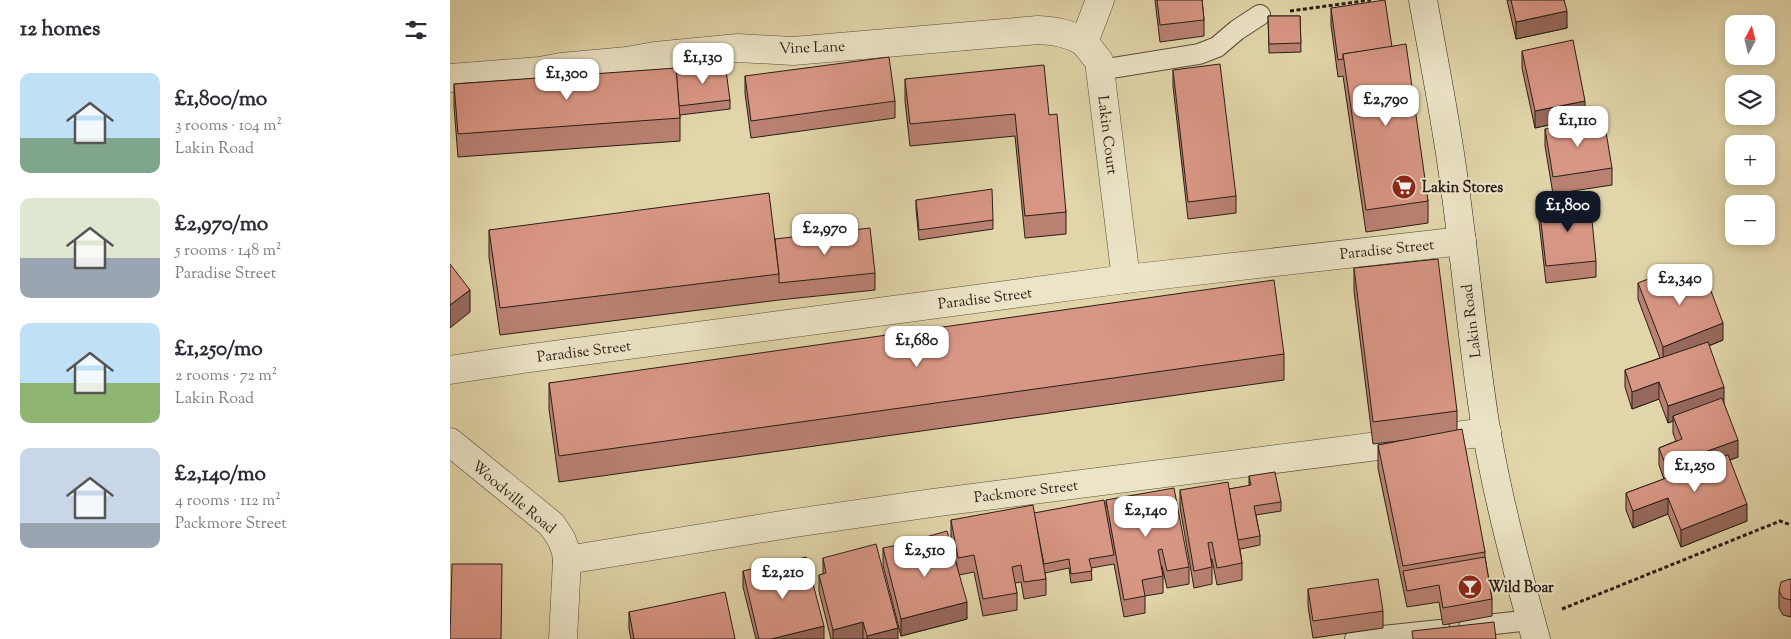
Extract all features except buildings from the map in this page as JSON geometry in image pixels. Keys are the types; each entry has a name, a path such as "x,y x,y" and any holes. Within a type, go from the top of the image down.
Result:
{"street":[{"path":"1084,42 1100,0"},
{"name":"Lakin Road","path":"1423,0 1452,165 1474,350 1487,432 1513,555 1533,629"},
{"name":"Vine Lane","path":"450,78 540,71 655,56 738,48 794,51 1038,30 1056,31 1072,35 1084,42"},
{"name":"Lakin Court","path":"1084,42 1099,61 1126,279"},
{"name":"Paradise Street","path":"450,370 1126,279 1462,241"},
{"name":"Packmore Street","path":"567,560 903,507 1487,432"},
{"name":"Woodville Road","path":"450,442 551,524 560,535 566,549 567,560 563,639"}],"lane":[{"path":"1100,70 1199,54 1217,47 1237,30 1260,15"},
{"path":"1355,639 1533,629"}],"path":[{"path":"1260,15 1371,0"},
{"path":"1533,629 1556,611 1780,521 1791,525"}],"place":[{"name":"Lakin Stores","path":"1404,187"},
{"name":"Wild Boar","path":"1470,587"}]}
